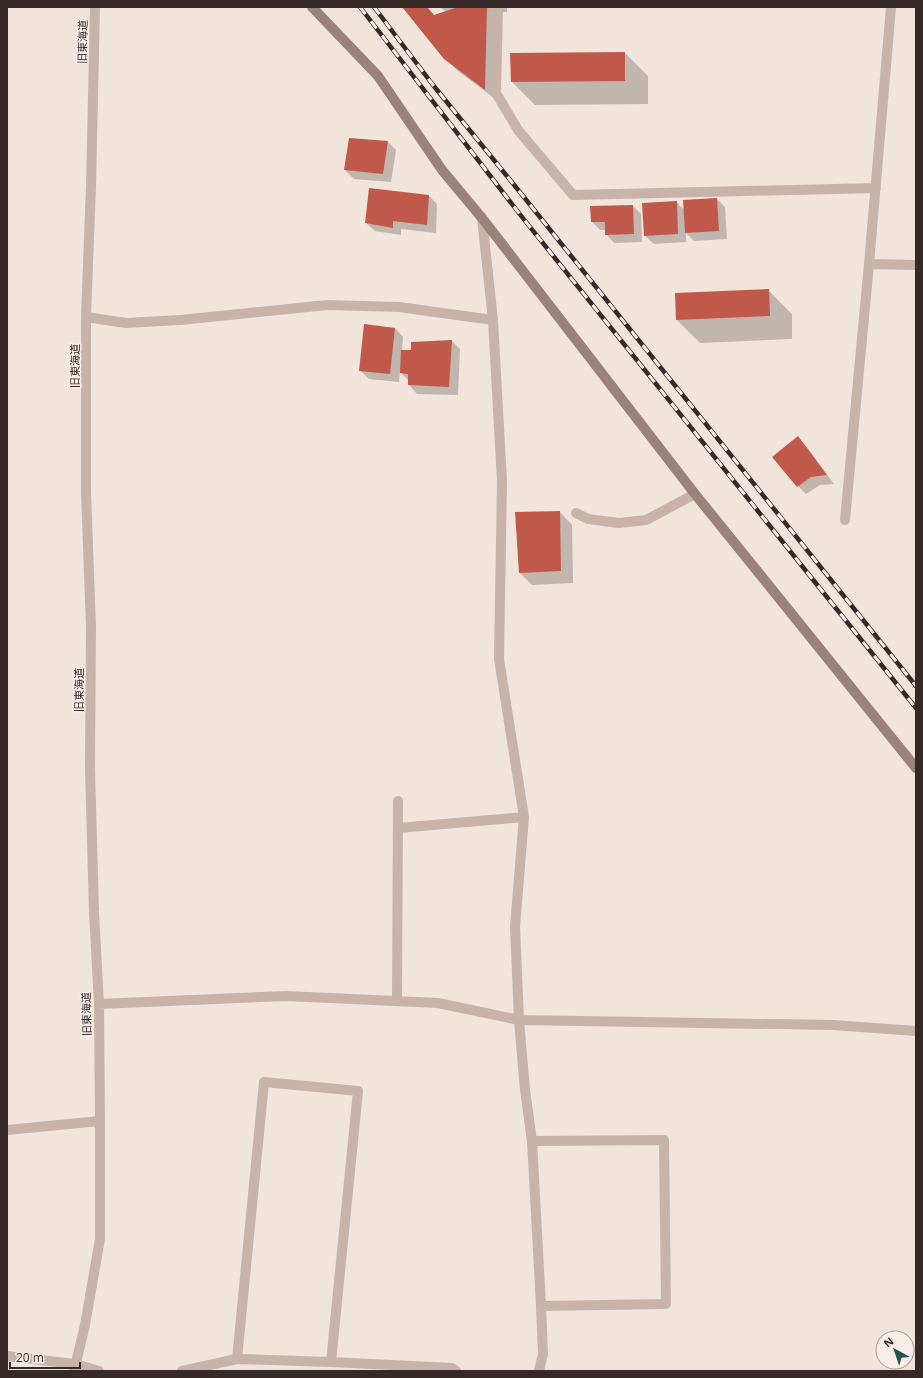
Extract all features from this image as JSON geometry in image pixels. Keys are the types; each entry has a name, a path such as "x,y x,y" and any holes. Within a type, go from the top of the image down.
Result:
{"street":[{"name":"旧東海道","path":"75,1368 85,1325 100,1239 99,1004 94,912 90,769 91,627 86,492 86,317 95,7"},
{"path":"312,7 378,76 442,170 482,218 695,494 916,768"},
{"path":"498,7 496,93 518,130 573,195 876,188"},
{"path":"845,520 876,188 891,7"},
{"path":"482,218 493,320 502,481 499,659 524,817 515,926 519,1020 525,1090 532,1141 541,1306 543,1354 539,1371"},
{"path":"869,264 916,265"},
{"path":"86,317 126,323 180,320 327,305 399,307 493,320"},
{"path":"576,513 588,519 619,523 646,520 695,494"},
{"path":"397,1001 398,801"},
{"path":"398,828 524,817"},
{"path":"99,1004 286,996 438,1003 519,1020 833,1025 916,1031"},
{"path":"237,1359 264,1082 358,1091 332,1362"},
{"path":"7,1130 100,1121"},
{"path":"532,1141 664,1140 666,1304 541,1306"},
{"path":"7,1356 99,1371"},
{"path":"182,1371 237,1359 452,1368 456,1371"}],"building":[{"path":"402,7 427,7 434,15 458,7 487,7 485,90 444,59"},
{"path":"625,52 625,81 511,82 510,53"},
{"path":"349,138 388,141 383,174 344,170"},
{"path":"369,188 429,195 427,225 393,221 393,228 365,223"},
{"path":"717,198 719,231 685,233 683,200"},
{"path":"677,201 678,234 644,236 642,203"},
{"path":"633,205 634,234 605,235 605,222 591,222 590,206"},
{"path":"769,289 770,316 676,320 675,293"},
{"path":"364,324 395,328 390,374 359,371"},
{"path":"452,340 449,387 408,385 408,374 400,373 401,350 411,350 411,342"},
{"path":"798,436 827,475 811,477 797,487 772,457"},
{"path":"560,511 561,571 519,573 515,512"}],"railway":[{"path":"360,7 522,217 916,708"},
{"path":"374,7 433,85 916,686"}]}
